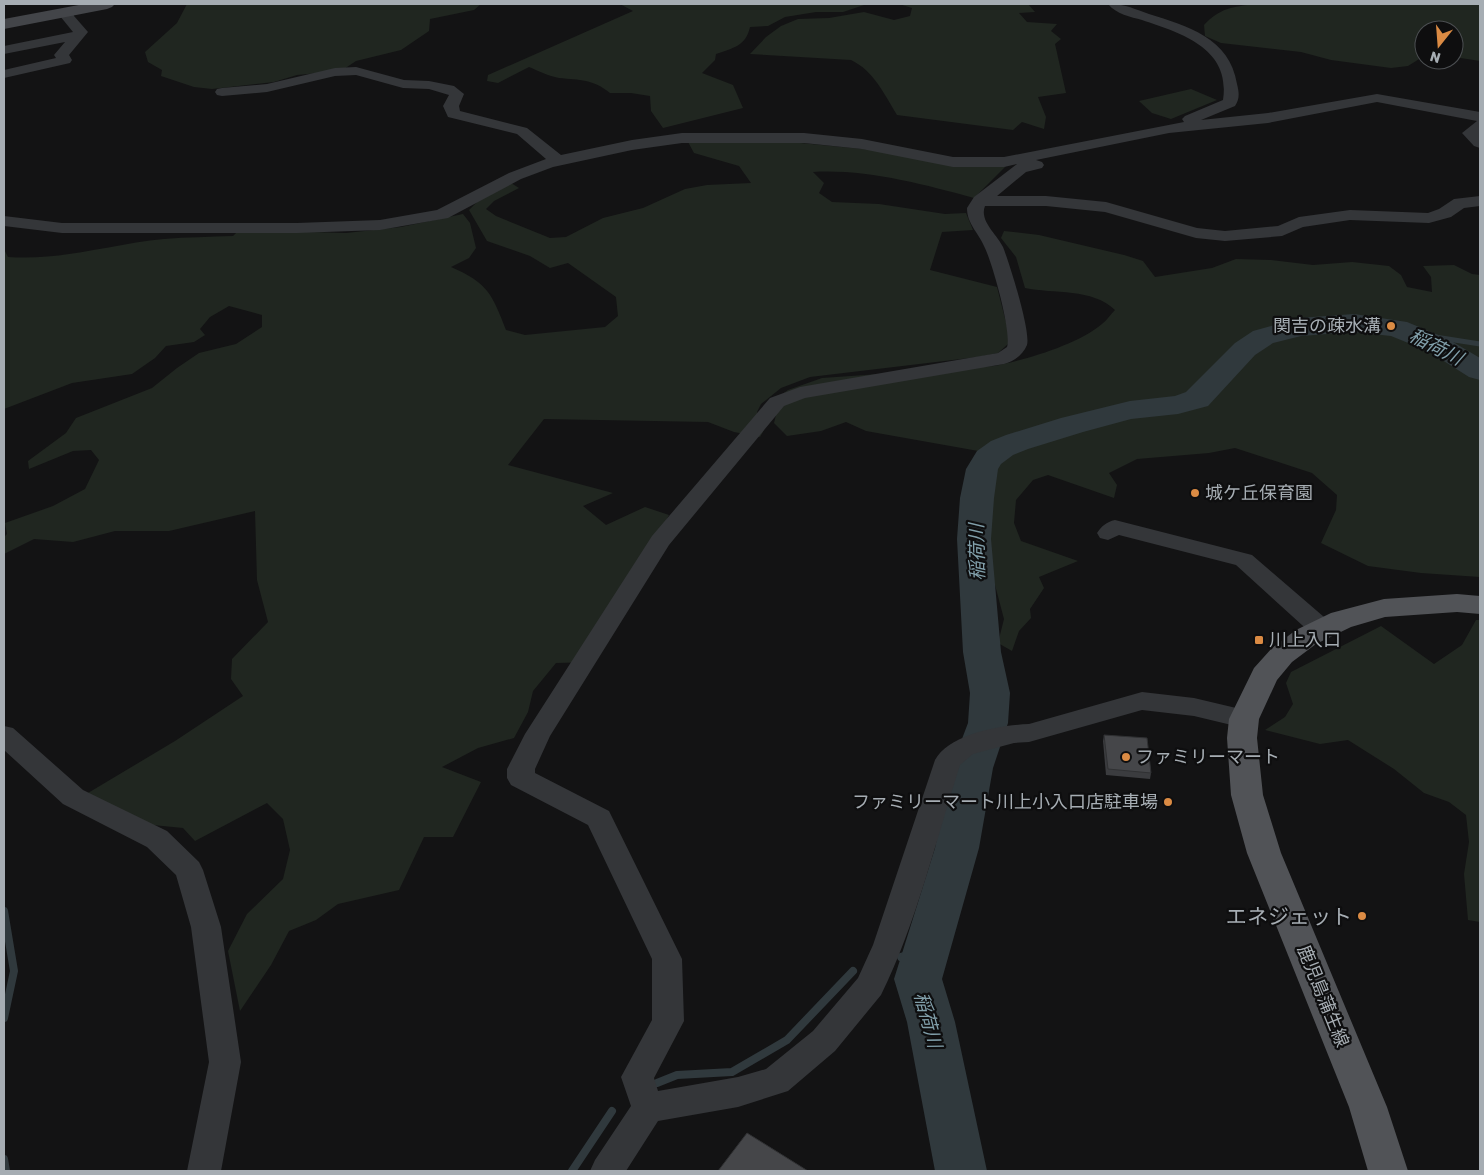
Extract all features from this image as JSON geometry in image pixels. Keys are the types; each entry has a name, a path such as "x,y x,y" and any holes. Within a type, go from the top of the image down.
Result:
{"main road":[{"path":"4,24 68,14 107,4"},
{"name":"鹿児島蒲生線","path":"1388,1171 1368,1107 1264,853 1247,796 1242,738 1244,719 1264,675 1282,655 1306,637 1322,629 1341,620 1384,608 1456,603 1480,604"}],"street":[{"path":"1115,4 1129,12 1187,30 1217,51 1227,68 1232,96 1230,103 1169,128"},
{"path":"4,29 68,14 81,32 61,55 65,60 4,74"},
{"path":"4,50 78,35"},
{"path":"222,92 267,88 335,72 356,71 403,84 429,85 449,89 457,94 451,106 453,114 522,130 558,161"},
{"path":"4,221 62,228 297,228 380,225 442,214 515,176 558,161 649,142 712,138 804,138 838,141 953,162 1004,162 1169,128 1268,118 1377,98 1480,117"},
{"path":"1480,125 1470,133 1480,143"},
{"path":"648,1108 637,1077 668,1021 667,959 599,818 520,778 521,768 538,734 660,541 777,402 800,393 1004,358 1015,351 1018,344 1017,328 1004,282 993,246 984,234 974,212 980,201 1021,168 1050,162 1058,152"},
{"path":"980,201 1046,200 1106,208 1196,233 1224,236 1282,231 1299,222 1350,215 1429,218 1444,213 1460,203 1480,201"},
{"path":"1108,533 1115,527 1244,560 1322,629"},
{"path":"607,1171 648,1108 738,1092 776,1081 824,1041 870,986 888,944 948,760 964,747 1014,734 1029,733 1142,700 1194,707 1244,719"},
{"path":"4,735 73,797 157,839 189,870 206,927 225,1062 204,1171"}],"shaded area":[{"path":"187,4 481,4 474,10 430,19 429,31 401,50 356,61 341,71 297,75 274,82 212,89 194,87 161,76 162,70 148,62 145,52 177,23"},
{"path":"620,4 867,4 843,12 816,12 785,17 768,26 750,27 742,42 733,48 716,54 715,60 702,73 733,85 743,108 663,128 651,111 650,96 631,93 610,93 592,83 547,75 529,67 498,83 487,81 488,75 633,11"},
{"path":"899,4 1028,4 1035,12 1019,13 1027,22 1057,24 1051,31 1061,39 1055,44 1066,93 1038,97 1046,117 1044,129 1022,122 1013,130 897,115 872,77 866,70 851,60 750,54 766,37 781,26 798,19 829,18 864,12 894,20 910,16 912,8"},
{"path":"1255,4 1480,4 1480,61 1464,59 1464,20 1414,20 1414,62 1408,66 1391,68 1331,60 1301,52 1221,43 1205,36 1204,25 1215,15 1233,7"},
{"path":"1191,89 1217,100 1171,119 1152,113 1139,101"},
{"path":"688,142 790,142 1009,163 974,198 874,175 813,172 824,183 819,193 832,202 879,204 945,214 966,213 973,230 942,232 930,270 997,287 1008,330 1008,344 998,353 978,357 810,377 781,388 761,404 757,412 764,430 760,437 734,432 708,422 544,419 508,465 613,493 583,506 606,525 645,507 669,515 595,662 556,663 533,691 528,712 514,738 478,748 442,767 481,782 453,837 424,837 399,890 338,904 316,920 289,931 271,965 240,1011 228,951 247,914 283,879 290,850 283,819 267,803 195,841 183,828 112,821 88,793 175,741 243,696 231,679 232,659 268,622 257,580 255,511 169,531 115,531 73,542 34,539 4,554 4,537 7,534 5,523 53,506 85,489 99,460 91,450 73,451 29,469 28,461 66,433 76,418 152,388 199,353 236,344 262,327 262,315 229,306 210,317 200,329 205,335 194,342 166,346 155,358 132,374 72,383 4,409 4,249 8,257 48,257 144,241 233,236 239,230 346,233 401,227 463,214 470,223 476,248 469,258 451,267 481,284 497,307 506,330 525,335 605,327 618,316 616,297 568,263 550,268 530,256 487,241 469,210 479,200 511,183 519,188 494,201 486,209 496,216 550,238 566,237 603,218 643,208 685,189 707,185 751,183 739,166 694,153"},
{"path":"1004,231 1039,235 1124,255 1143,261 1155,277 1212,268 1236,259 1271,260 1313,265 1352,262 1389,266 1401,275 1407,287 1432,292 1431,277 1423,266 1454,265 1472,274 1480,275 1480,577 1421,573 1368,566 1321,543 1336,510 1337,495 1312,473 1235,448 1209,453 1137,459 1109,473 1117,485 1114,498 1048,475 1033,480 1016,500 1014,523 1021,541 1078,561 1039,577 1044,588 1030,609 1031,618 1019,631 1012,651 998,643 1004,619 995,585 962,545 964,495 974,461 984,452 866,431 846,422 821,431 787,436 774,423 776,415 771,402 788,390 822,378 994,366 1020,360 1050,351 1079,339 1102,324 1115,310 1096,298 1084,295 1025,288 1016,257 1001,238"},
{"path":"1476,620 1480,620 1480,922 1468,920 1464,874 1469,842 1466,815 1449,802 1424,793 1394,769 1348,740 1320,744 1265,730 1285,717 1293,704 1286,683 1291,672 1381,626 1434,664 1462,645"}],"building":[{"name":"ファミリーマート","path":"1104,735 1147,738 1151,773 1108,769"},
{"path":"747,1133 808,1171 718,1171"}],"waterway":[{"name":"稲荷川","path":"961,1171 931,1022 918,979 957,848 972,768 988,723 990,693 982,652 974,539 977,498 982,469 989,458 1002,448 1017,442 1072,425 1130,410 1178,405 1197,399 1245,349 1263,337 1299,327 1354,323 1397,328 1438,345 1480,371"},
{"path":"1416,334 1480,344"},
{"path":"4,911 14,971 4,1018"},
{"path":"901,957 925,951"},
{"path":"657,1083 677,1075 732,1072 787,1040 853,971"},
{"path":"572,1171 612,1111"},
{"path":"4,1159 6,1171"}],"place":[{"name":"関吉の疎水溝","path":"1391,326"},
{"name":"城ケ丘保育園","path":"1195,493"},
{"name":"川上入口","path":"1259,640"},
{"name":"ファミリーマート","path":"1126,757"},
{"name":"ファミリーマート川上小入口店駐車場","path":"1168,802"},
{"name":"エネジェット","path":"1362,916"}]}
